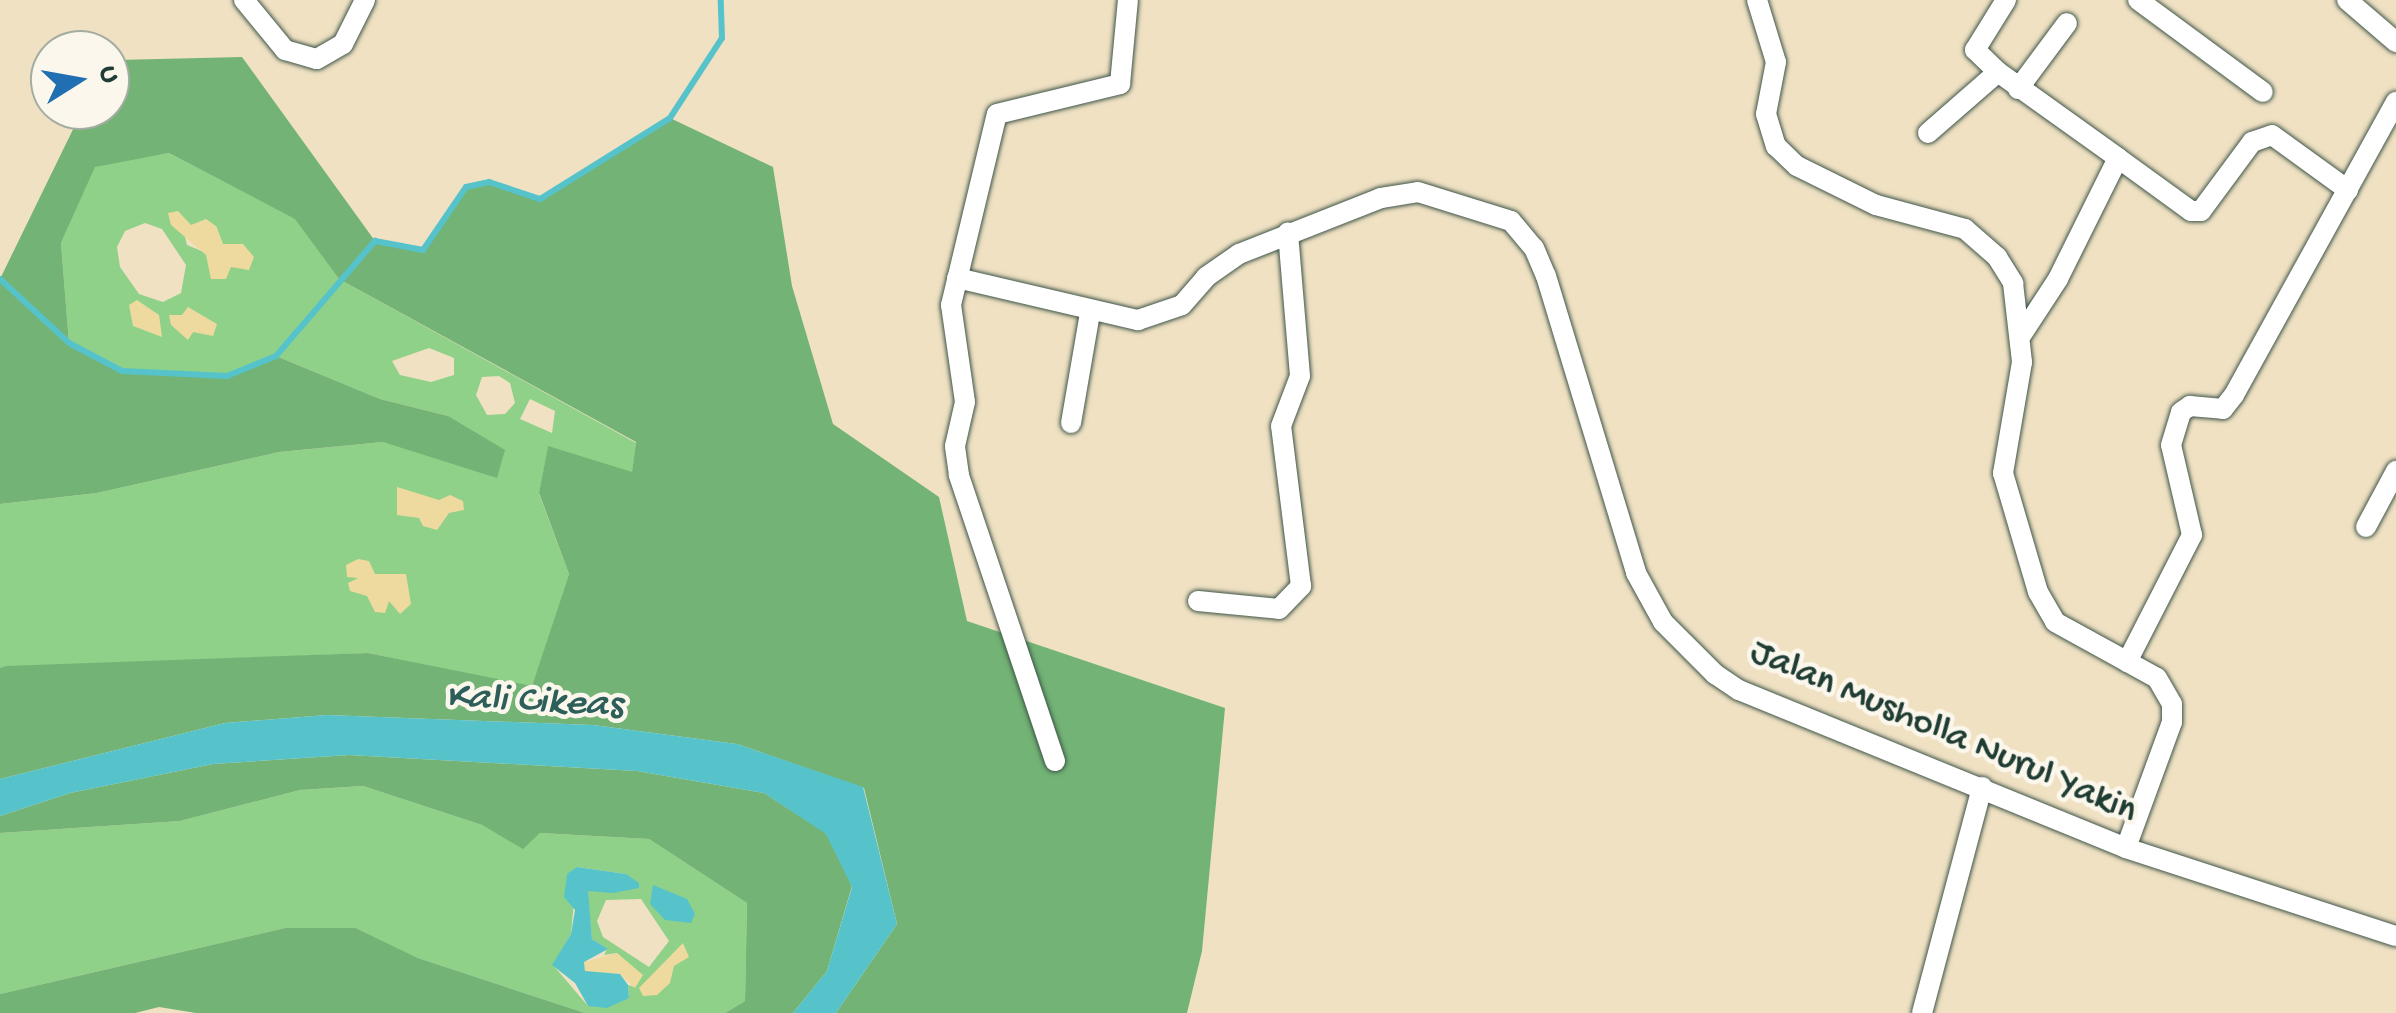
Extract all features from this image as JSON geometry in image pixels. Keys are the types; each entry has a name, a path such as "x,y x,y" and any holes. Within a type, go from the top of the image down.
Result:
{"street":[{"path":"244,0 284,50 317,60 343,44 365,0"},
{"path":"1055,761 959,475 956,446 966,402 950,332 957,278 997,114 1120,84 1128,0"},
{"path":"1757,0 1776,62 1766,114 1776,146 1797,166 1876,205 1965,230 2009,274 2022,334 2003,454 2006,497 2047,613 2162,684 2173,710 2126,848"},
{"path":"2006,0 1975,50 2018,89 2191,212 2201,212 2252,142 2272,135 2348,190"},
{"path":"2138,0 2264,92"},
{"path":"2347,0 2396,42"},
{"path":"2018,89 2067,22"},
{"path":"1928,133 1998,72"},
{"path":"2128,662 2192,535 2171,445 2181,412 2190,406 2223,410 2396,102"},
{"path":"2022,334 2058,279 2118,158"},
{"name":"Jalan Musholla Nurul Yakin","path":"957,278 1090,313 1138,320 1175,309 1219,266 1288,233 1381,198 1418,192 1511,221 1534,248 1546,276 1636,572 1663,622 1739,690 2126,848 2396,936"},
{"path":"1198,601 1279,609 1301,586 1281,426 1300,376 1288,233"},
{"path":"1071,423 1090,313"},
{"path":"2366,528 2396,470"},
{"path":"1922,1013 1982,788"}],"green space":[{"path":"242,57 375,241 422,250 466,187 489,182 540,199 670,118 773,167 792,286 833,424 939,497 967,621 1225,708 1202,951 1187,1013 836,1013 897,924 864,788 737,744 593,725 327,715 225,723 0,779 0,668 6,666 368,653 532,686 569,574 539,493 548,446 632,472 636,442 339,279 295,219 169,153 95,167 61,243 69,343 122,371 174,376 227,376 276,356 380,399 448,416 505,450 497,478 383,442 279,452 97,493 0,504 0,279 73,130 130,130 130,60"},
{"path":"169,153 296,219 339,279 636,443 632,473 548,447 539,494 569,574 532,687 368,653 0,668 0,504 97,493 279,452 383,442 422,452 448,416 380,399 276,356 227,376 174,376 122,371 69,343 61,243 95,166","holes":["145,223 162,229 186,265 181,293 163,302 139,294 120,267 117,247 125,231","216,226 223,244 248,270 187,245 184,233","170,315 182,315 203,318 188,339","429,348 454,358 454,375 431,382 400,375 392,361","499,376 510,383 515,403 505,414 487,415 476,395 482,377","530,399 555,411 552,433 520,419"]},
{"path":"349,755 637,771 764,793 826,833 852,886 827,971 793,1013 725,1013 745,1001 747,903 649,839 540,833 523,849 482,825 363,786 300,790 180,821 0,833 0,816 70,793 213,764"},
{"path":"363,786 482,825 523,848 540,833 649,839 747,903 745,1001 725,1013 585,1013 418,958 356,928 285,928 0,994 0,833 180,821 300,790","holes":["577,867 626,874 638,888 587,891 592,939 607,949 604,955 617,953 632,968 635,987 628,985 629,998 588,1006 553,965 571,934","641,899 669,941 649,967 603,937 597,921 606,900"]},
{"path":"285,928 356,928 418,958 585,1013 196,1013 159,1007 135,1013 0,1013 0,994"}],"sand":[{"path":"178,211 191,225 206,219 216,226 223,244 243,244 254,257 249,270 231,267 226,279 211,279 206,255 171,225 168,213"},
{"path":"137,300 159,315 162,337 133,326 129,305"},
{"path":"188,307 217,324 213,336 193,332 188,340 171,325 169,315 182,315"},
{"path":"397,487 439,500 450,495 463,501 464,510 449,513 437,530 423,526 419,518 397,515"},
{"path":"358,559 369,561 375,574 406,574 411,604 400,614 389,601 385,613 375,612 367,596 350,591 348,583 358,578 347,577 346,565"},
{"path":"683,943 689,957 674,966 670,983 657,995 643,996 639,988"},
{"path":"617,953 643,975 635,988 620,974 585,972 584,962"}],"water":[{"path":"327,715 593,725 737,744 863,787 897,924 836,1013 793,1013 827,971 852,887 826,834 764,793 637,771 349,755 213,764 70,793 0,816 0,779 225,723"},
{"path":"577,867 626,874 639,883 639,888 613,893 588,891 592,939 608,949 584,962 585,971 620,974 628,985 629,998 607,1008 588,1006 575,983 552,965 571,934 575,910 564,897 567,874"},
{"path":"653,885 687,899 695,914 691,923 665,920 650,904"}],"waterway":[{"path":"0,279 69,343 122,371 227,376 276,356 375,241 423,250 466,187 489,182 540,199 670,118 722,38 721,0"}],"water label":[{"name":"Kali Cikeas","path":"534,703"}]}
